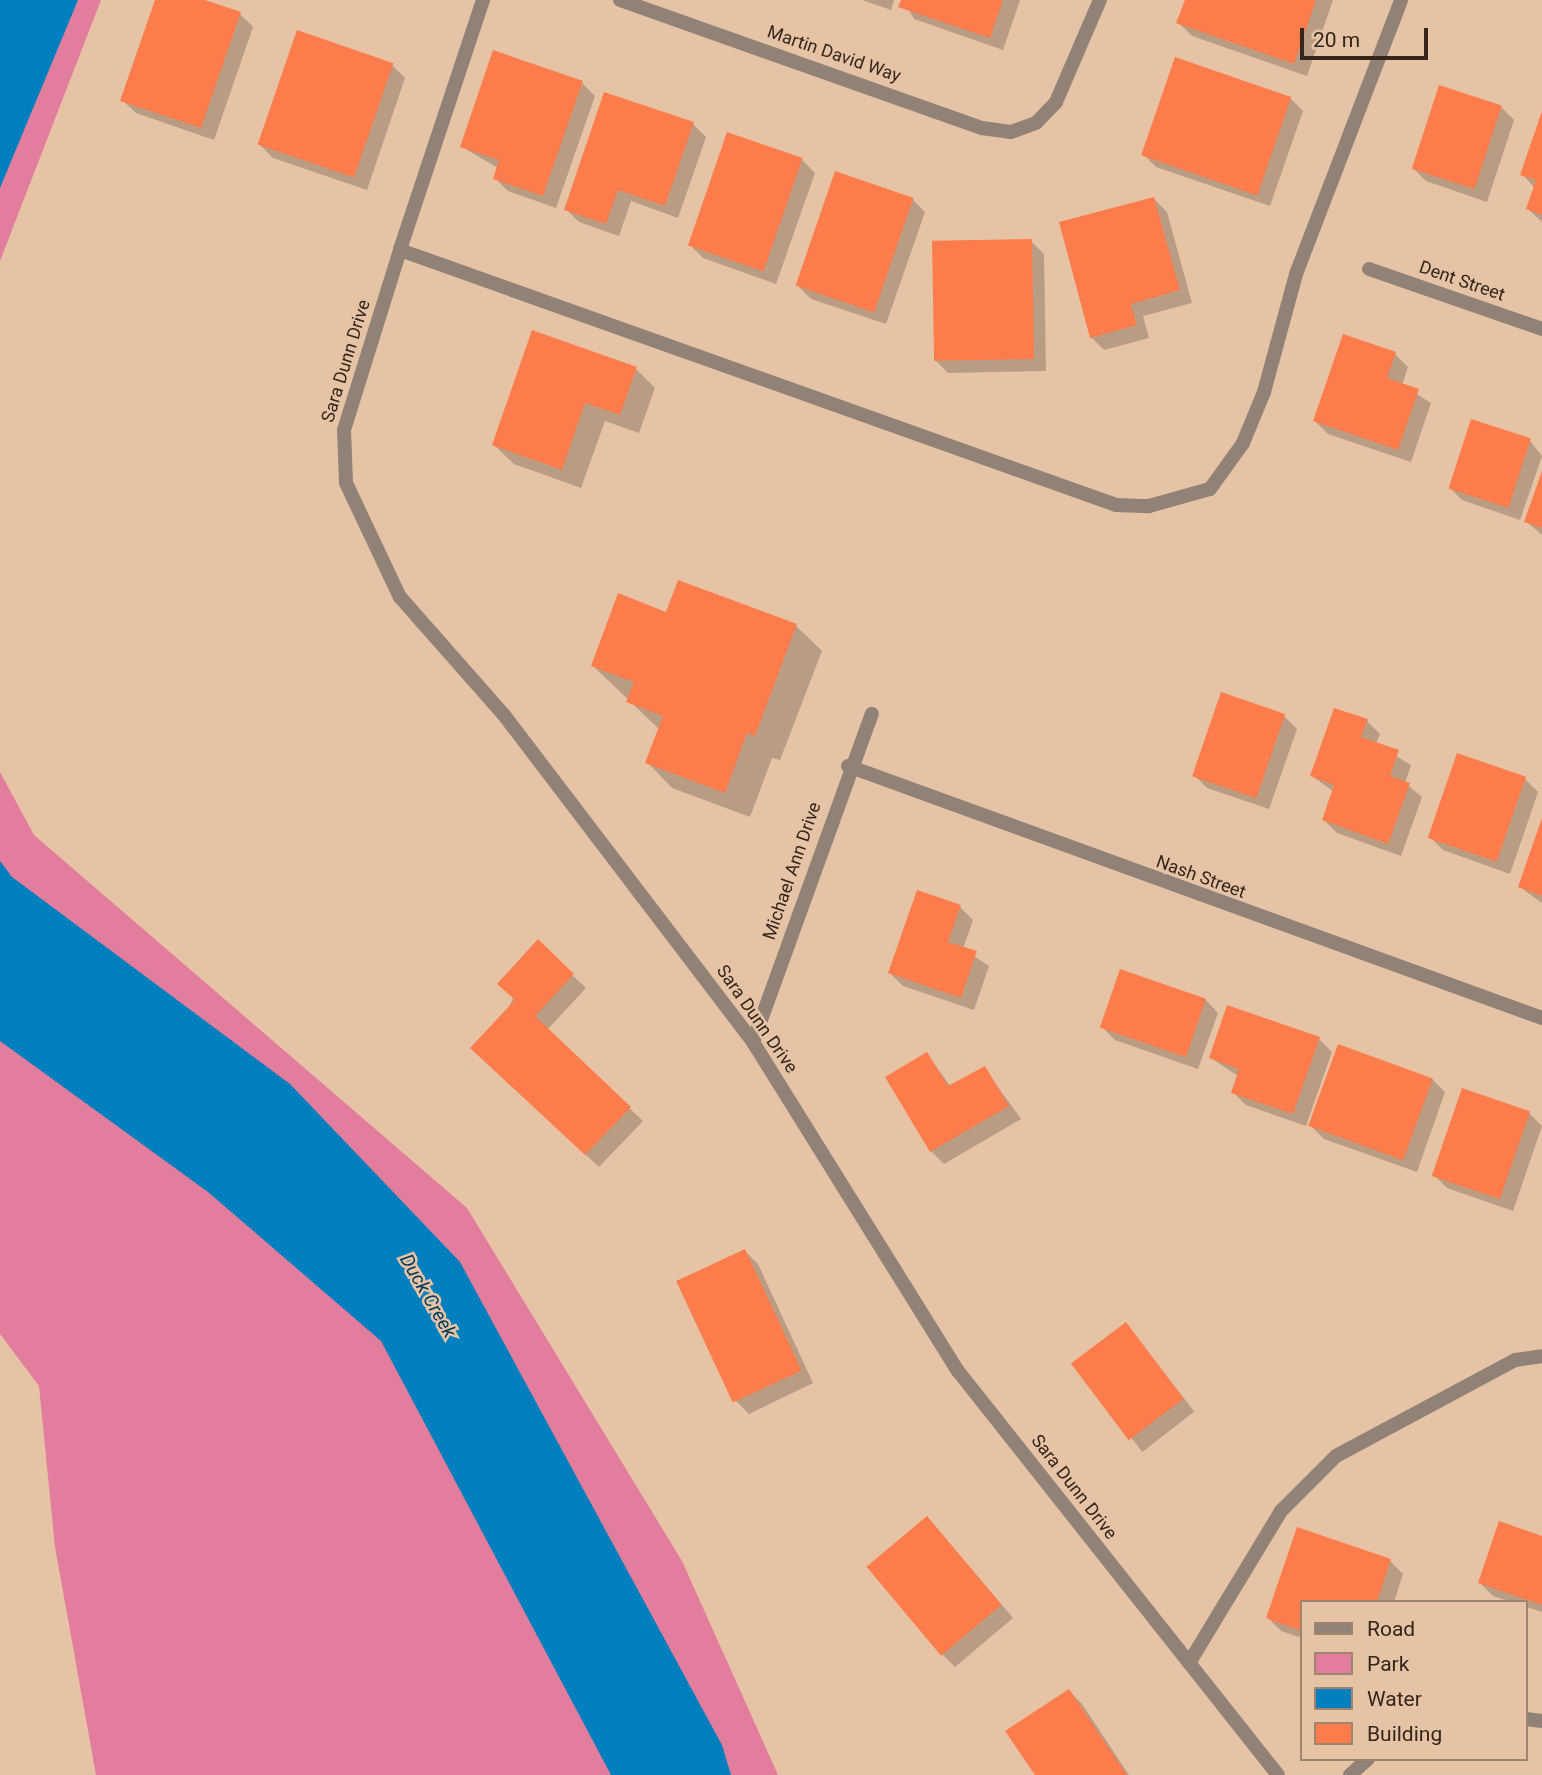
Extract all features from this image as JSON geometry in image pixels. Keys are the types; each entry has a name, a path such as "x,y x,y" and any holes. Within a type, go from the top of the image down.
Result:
{"street":[{"name":"Sara Dunn Drive","path":"483,0 344,430 346,483 400,597 504,715 753,1042 958,1371 1278,1775"},
{"name":"Martin David Way","path":"620,0 982,128 1011,132 1036,123 1082,52 1100,0"},
{"path":"400,250 1116,505 1181,499 1210,489 1243,443 1264,392 1296,274 1401,0"},
{"name":"Dent Street","path":"1369,268 1542,329"},
{"name":"Michael Ann Drive","path":"753,1042 848,766 872,714"},
{"name":"Nash Street","path":"848,766 1542,1018"},
{"path":"1189,1663 1281,1511 1336,1457 1515,1360 1542,1356"},
{"path":"1350,1775 1366,1761"}],"green space":[{"path":"0,0 101,0 0,261"},
{"path":"0,772 34,835 467,1208 682,1561 778,1775 96,1775 55,1547 39,1386 0,1334"}],"water":[{"path":"0,0 78,0 0,188"},
{"name":"Duck Creek","path":"0,861 12,877 290,1084 460,1262 722,1745 731,1775 611,1775 381,1341 208,1192 0,1041"}],"building":[{"path":"155,0 205,0 241,12 201,128 120,101"},
{"path":"901,0 1003,0 990,38 898,7"},
{"path":"1185,0 1316,0 1294,64 1176,23"},
{"path":"297,30 393,63 354,178 258,144"},
{"path":"493,50 583,81 543,196 493,179 499,160 460,147"},
{"path":"1175,57 1291,97 1257,195 1141,155"},
{"path":"1439,85 1502,105 1475,189 1412,169"},
{"path":"604,92 694,122 665,206 618,190 606,224 564,210"},
{"path":"1542,111 1542,215 1526,209 1536,180 1520,175"},
{"path":"727,132 803,158 764,272 688,245"},
{"path":"835,171 913,198 874,312 796,285"},
{"path":"1154,197 1180,290 1131,304 1137,325 1090,338 1059,222"},
{"path":"1032,239 1034,359 934,361 932,241"},
{"path":"532,330 637,367 620,415 585,403 562,470 492,445"},
{"path":"1343,334 1396,352 1387,378 1419,389 1398,450 1313,421"},
{"path":"1471,419 1531,438 1508,508 1448,488"},
{"path":"1542,471 1542,528 1524,522"},
{"path":"678,580 797,624 755,736 747,733 725,793 645,763 663,716 626,702 634,682 591,666 618,593 666,612"},
{"path":"1221,692 1285,714 1256,798 1192,776"},
{"path":"1334,708 1368,719 1361,737 1399,750 1390,776 1410,783 1388,844 1322,820 1334,785 1310,776"},
{"path":"1457,753 1526,777 1497,862 1428,838"},
{"path":"1542,818 1542,896 1518,887"},
{"path":"917,890 961,905 948,942 977,951 961,998 888,973"},
{"path":"538,939 574,974 535,1016 631,1107 585,1155 470,1048 515,1000 497,984"},
{"path":"1120,969 1206,999 1186,1057 1100,1028"},
{"path":"1227,1005 1320,1037 1293,1114 1231,1093 1239,1069 1209,1058"},
{"path":"1338,1044 1433,1079 1403,1160 1308,1126"},
{"path":"927,1052 948,1086 985,1066 1009,1106 930,1152 885,1077"},
{"path":"1462,1088 1530,1111 1500,1199 1432,1176"},
{"path":"745,1249 802,1370 733,1403 676,1281"},
{"path":"1126,1322 1184,1399 1129,1440 1071,1364"},
{"path":"927,1516 1002,1605 941,1656 866,1567"},
{"path":"1499,1521 1542,1536 1542,1605 1478,1583"},
{"path":"1297,1527 1391,1559 1378,1600 1300,1600 1300,1630 1266,1618"},
{"path":"1069,1689 1127,1775 1035,1775 1005,1731"}]}
